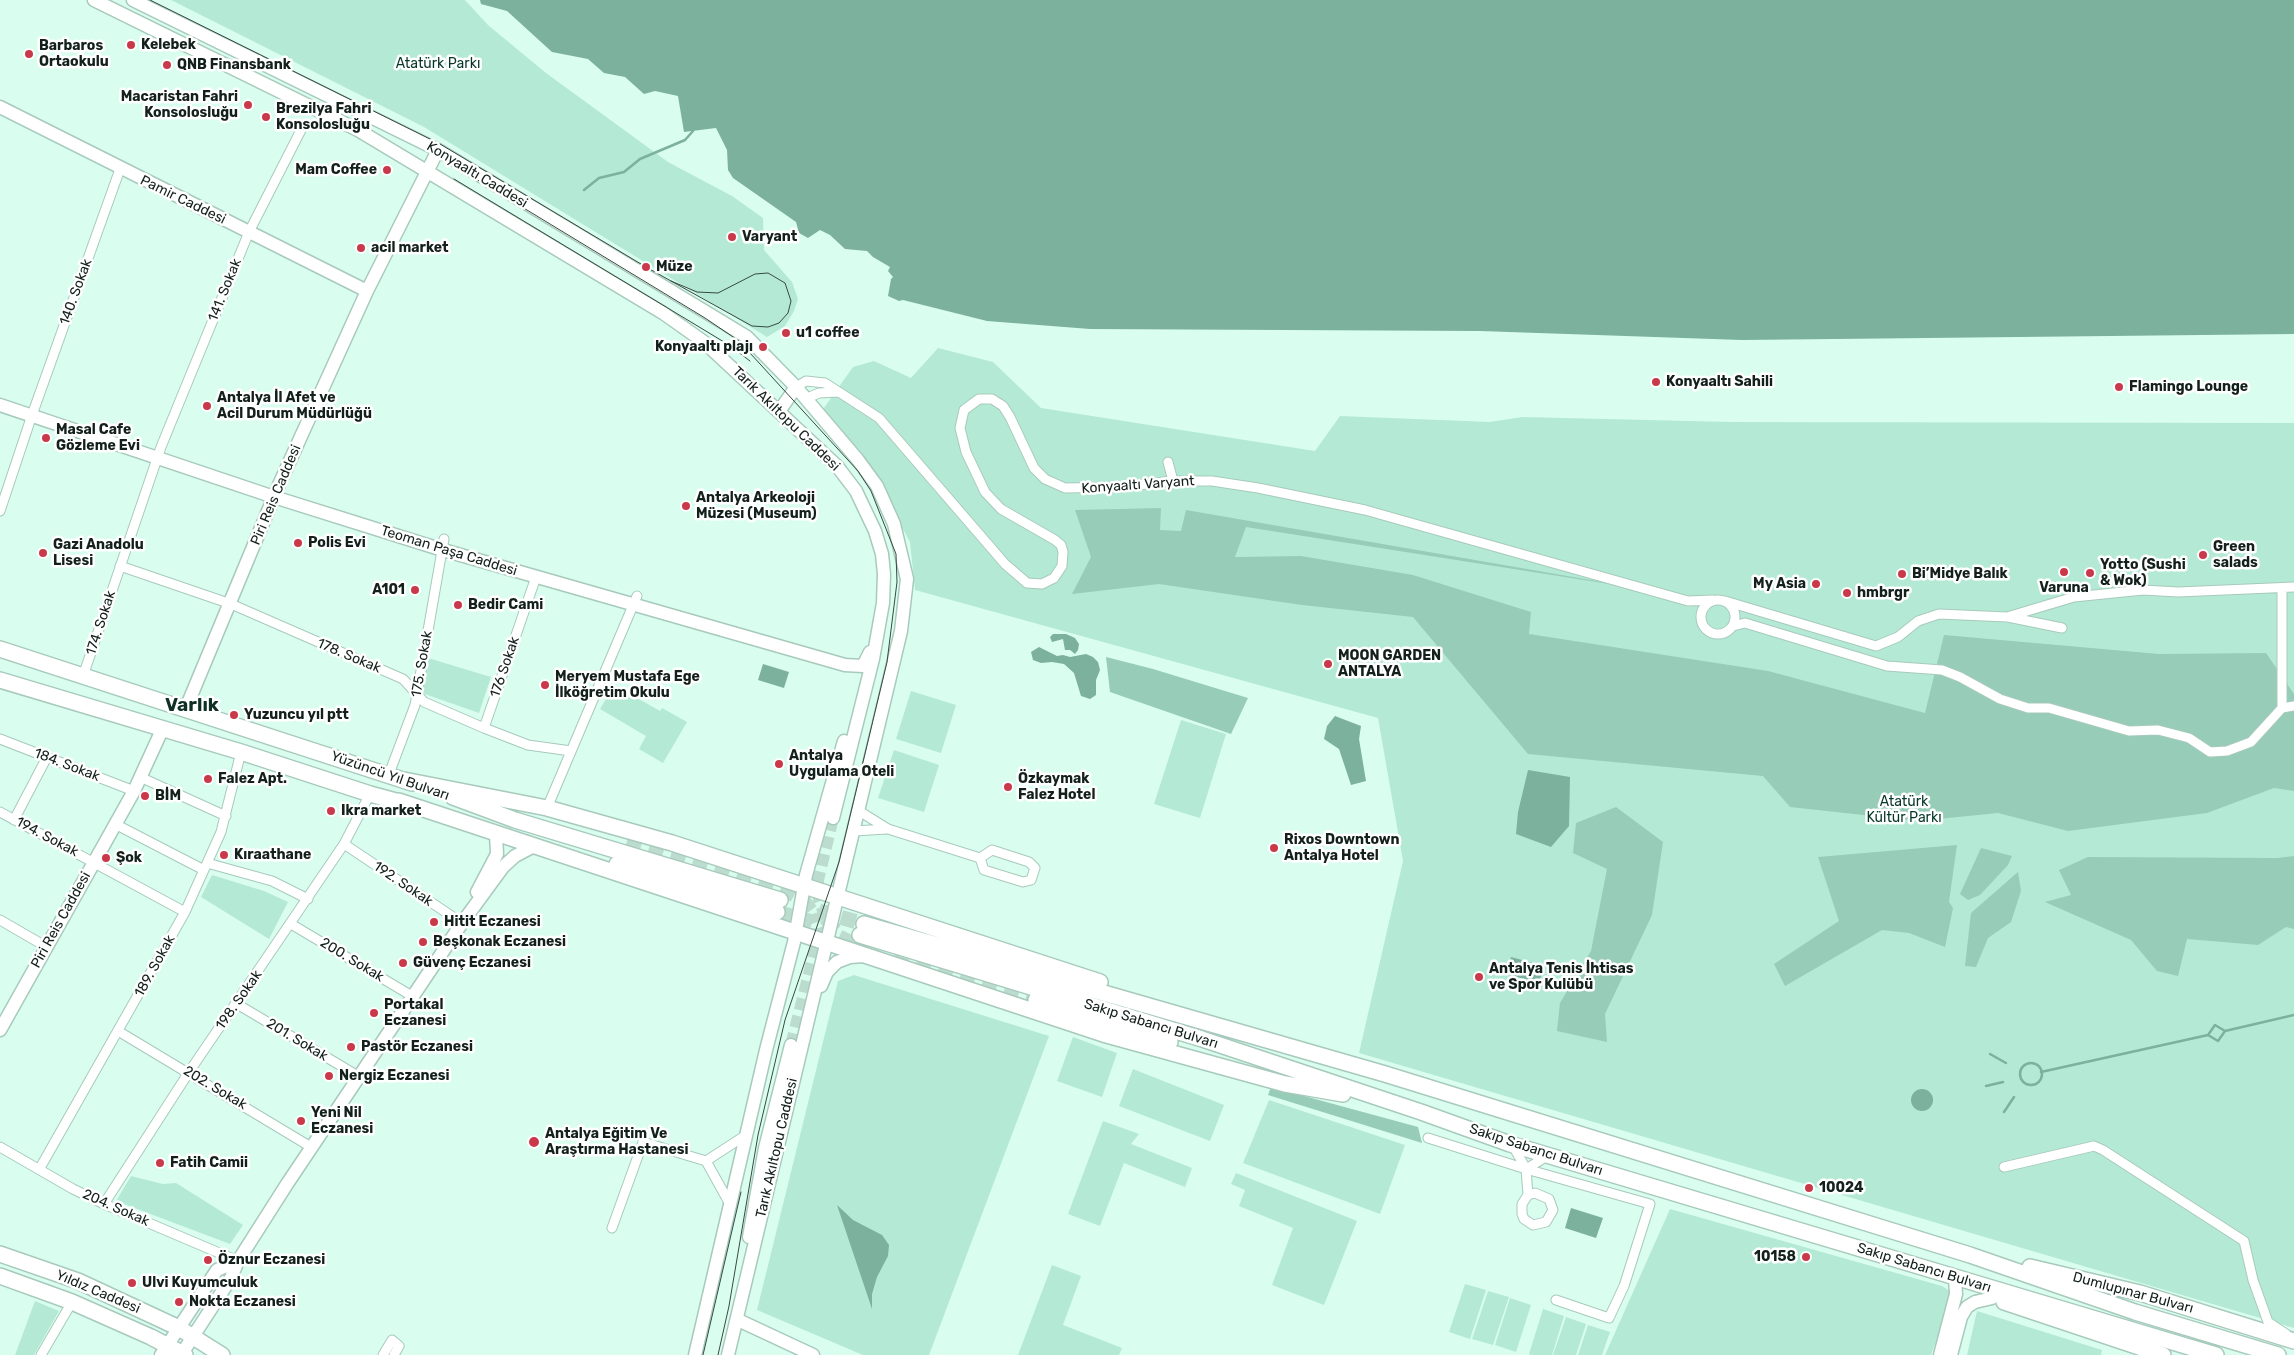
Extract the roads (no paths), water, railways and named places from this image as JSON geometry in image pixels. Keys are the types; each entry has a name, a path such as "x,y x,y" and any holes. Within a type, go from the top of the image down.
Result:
{"main road":[{"name":"Konyaaltı Caddesi","path":"94,0 358,130 663,312 704,342"},
{"name":"Konyaaltı Caddesi","path":"133,0 438,150 747,337 796,387"},
{"name":"Pamir Caddesi","path":"0,107 120,169 367,291"},
{"name":"Piri Reis Caddesi","path":"186,708 231,604 274,497 367,291 438,150"},
{"name":"Tarık Akıltopu Caddesi","path":"704,342 780,410 837,466 861,500 882,554 884,574 881,618"},
{"name":"Tarık Akıltopu Caddesi","path":"728,1355 746,1287 810,1010 897,649 907,579 894,524 877,486 858,460 796,387"},
{"path":"780,410 796,387"},
{"path":"780,410 805,399"},
{"name":"Teoman Paşa Caddesi","path":"0,405 274,497 443,544 536,576 635,600 845,665"},
{"path":"845,665 860,667 866,664 881,618"},
{"path":"833,818 881,618"},
{"name":"Yüzüncü Yıl Bulvarı","path":"0,649 389,774 516,820 779,906 489,825 370,794 241,752 162,730 0,680"},
{"path":"695,1355 796,932 804,887 844,738 863,699 860,679 845,665"},
{"name":"Piri Reis Caddesi","path":"0,1030 134,791 162,730"},
{"path":"404,780 547,808 672,843 838,898 1252,1028 1385,1074"},
{"path":"404,780 627,841"},
{"path":"398,801 1103,1034 1285,1084 1363,1097"},
{"path":"462,923 497,854 496,834"},
{"path":"183,1354 231,1278 238,1261 311,1146 462,923 503,867 515,856 534,846"},
{"path":"764,923 785,938 788,948 788,964"},
{"name":"Sakıp Sabancı Bulvarı","path":"1970,1255 1385,1074 862,930 1202,1039 1512,1144 2216,1355"},
{"path":"810,1010 831,967 850,957 871,956"},
{"path":"1036,1000 1363,1097 1406,1107"},
{"path":"746,1287 749,1232 756,1190 791,1045"},
{"name":"Yıldız Caddesi","path":"0,1254 78,1281 178,1328 222,1355"},
{"path":"1970,1255 2135,1312 2278,1355"},
{"name":"Dumlupınar Bulvarı","path":"1970,1255 2140,1293 2294,1341"},
{"path":"164,1350 217,1270 238,1261"},
{"name":"Yıldız Caddesi","path":"0,1276 72,1302 164,1350 183,1354"},
{"path":"1940,1355 1954,1303 1955,1278 1992,1298 2163,1355"},
{"path":"1951,1355 1961,1317 1967,1307 1975,1302 1992,1298"},
{"path":"738,1320 813,1355"}],"street":[{"name":"141. Sokak","path":"157,457 249,232 302,128"},
{"name":"140. Sokak","path":"0,511 32,415 120,169"},
{"path":"796,387 806,381 825,383 839,392"},
{"path":"805,399 819,393 839,392"},
{"name":"Konyaaltı Varyant","path":"839,392 879,418 1005,564 1028,583 1042,584 1054,578 1062,566 1063,552 1061,545 1001,509 985,492 966,452 960,428 964,410 973,401 985,398 1003,406 1034,468 1045,479 1066,488 1121,487 1173,481 1221,482 1364,510 1688,601 1714,600"},
{"name":"174. Sokak","path":"83,676 157,457"},
{"path":"1168,462 1173,481"},
{"name":"175. Sokak","path":"389,774 415,705 443,544"},
{"name":"178. Sokak","path":"120,566 231,604 403,678 424,702 484,728 528,745 571,751"},
{"name":"176 Sokak","path":"484,728 536,576"},
{"path":"2007,617 2074,597 2142,590 2178,592 2294,587"},
{"path":"2282,588 2282,708"},
{"path":"547,808 635,600"},
{"path":"1701,619 1704,607 1714,600 1725,601 1876,646 1898,637 1918,621 1938,614 2007,617 2062,628"},
{"path":"1688,601 1695,606 1705,628 1714,634 1725,633 1733,626 1745,622 1887,666 1942,670 1960,676 2000,699 2028,708 2048,708 2129,731 2158,730 2189,738 2210,752 2227,751 2251,742 2282,708 2294,706"},
{"path":"1725,601 1734,610 1733,626"},
{"name":"184. Sokak","path":"0,739 134,791"},
{"name":"189. Sokak","path":"40,1168 185,912 221,832 241,752"},
{"path":"14,820 46,757"},
{"path":"140,777 226,816"},
{"name":"198. Sokak","path":"104,1204 189,1072 344,844 370,794"},
{"path":"859,811 888,829 980,858"},
{"name":"194. Sokak","path":"0,812 185,912"},
{"path":"115,824 206,866 272,881 308,899"},
{"path":"854,831 888,829"},
{"name":"192. Sokak","path":"344,844 462,923"},
{"path":"992,850 1029,862 1035,868 1031,880 1023,882 984,870 980,858 992,850"},
{"path":"0,920 46,946"},
{"name":"200. Sokak","path":"291,924 412,996"},
{"name":"201. Sokak","path":"237,1004 358,1076"},
{"name":"202. Sokak","path":"118,1031 311,1146"},
{"path":"706,1161 746,1135"},
{"path":"1428,1138 1526,1169 1650,1204 1624,1286 1609,1318 1556,1300"},
{"path":"612,1228 643,1142 706,1161 731,1206"},
{"path":"1512,1144 1526,1169 1528,1196"},
{"path":"2004,1167 2094,1146 2103,1150 2244,1241 2253,1280 2268,1322 2294,1341"},
{"name":"204. Sokak","path":"0,1147 40,1168 73,1189 104,1204 238,1261"},
{"path":"1526,1169 1549,1155"},
{"path":"41,1355 72,1302"},
{"path":"383,1355 392,1340 399,1346 394,1355"}],"waterway":[{"path":"584,190 599,178 624,172 640,159 685,140 693,131"},
{"path":"2041,1072 2208,1035 2218,1041 2225,1031 2294,1015"},
{"path":"2208,1035 2215,1025 2225,1031"},
{"path":"1990,1054 2006,1063"},
{"path":"2031,1063 2039,1066 2042,1074 2039,1082 2031,1085 2023,1082 2020,1074 2023,1066 2031,1063"},
{"path":"1986,1086 2003,1082"},
{"path":"2004,1112 2014,1097"}],"tunnel":[{"path":"826,918 819,900 818,880 833,818"},
{"path":"627,841 785,890 802,899 813,914"},
{"path":"819,911 864,924"},
{"path":"777,912 812,922"},
{"path":"791,1045 816,946 818,929 813,914"},
{"path":"826,918 839,937 862,948"},
{"path":"894,957 1036,1000"}],"tram line":[{"path":"150,0 440,144 646,267 671,281 752,326 768,327 779,323 788,313 791,301 785,283 768,273 755,274 718,293 697,292 671,281"},
{"path":"461,170 705,318 739,341 858,471 871,491 896,554 897,582 887,662 839,862 785,1020 758,1135 729,1306 718,1355"},
{"path":"454,179 729,345 750,361"},
{"path":"703,1355 741,1192"}],"place":[{"name":"Kelebek","path":"131,45"},
{"name":"Barbaros Ortaokulu","path":"29,54"},
{"name":"QNB Finansbank","path":"167,65"},
{"name":"Macaristan Fahri Konsolosluğu","path":"248,105"},
{"name":"Brezilya Fahri Konsolosluğu","path":"266,117"},
{"name":"Mam Coffee","path":"387,170"},
{"name":"Varyant","path":"732,237"},
{"name":"acil market","path":"361,248"},
{"name":"Müze","path":"646,267"},
{"name":"u1 coffee","path":"786,333"},
{"name":"Konyaaltı plajı","path":"763,347"},
{"name":"Konyaaltı Sahili","path":"1656,382"},
{"name":"Flamingo Lounge","path":"2119,387"},
{"name":"Antalya İl Afet ve Acil Durum Müdürlüğü","path":"207,406"},
{"name":"Masal Cafe Gözleme Evi","path":"46,438"},
{"name":"Antalya Arkeoloji Müzesi (Museum)","path":"686,506"},
{"name":"Polis Evi","path":"298,543"},
{"name":"Gazi Anadolu Lisesi","path":"43,553"},
{"name":"Green salads","path":"2203,555"},
{"name":"Varuna","path":"2064,572"},
{"name":"Yotto (Sushi & Wok)","path":"2090,573"},
{"name":"Bi’Midye Balık","path":"1902,574"},
{"name":"My Asia","path":"1816,584"},
{"name":"A101","path":"415,590"},
{"name":"hmbrgr","path":"1847,593"},
{"name":"Bedir Cami","path":"458,605"},
{"name":"MOON GARDEN ANTALYA","path":"1328,664"},
{"name":"Meryem Mustafa Ege İlköğretim Okulu","path":"545,685"},
{"name":"Yuzuncu yıl ptt","path":"234,715"},
{"name":"Antalya Uygulama Oteli","path":"779,764"},
{"name":"Falez Apt.","path":"208,779"},
{"name":"Özkaymak Falez Hotel","path":"1008,787"},
{"name":"BİM","path":"145,796"},
{"name":"Ikra market","path":"331,811"},
{"name":"Rixos Downtown Antalya Hotel","path":"1274,848"},
{"name":"Kıraathane","path":"224,855"},
{"name":"Şok","path":"106,858"},
{"name":"Hitit Eczanesi","path":"434,922"},
{"name":"Beşkonak Eczanesi","path":"423,942"},
{"name":"Güvenç Eczanesi","path":"403,963"},
{"name":"Antalya Tenis İhtisas ve Spor Kulübü","path":"1479,977"},
{"name":"Portakal Eczanesi","path":"374,1013"},
{"name":"Pastör Eczanesi","path":"351,1047"},
{"name":"Nergiz Eczanesi","path":"329,1076"},
{"name":"Yeni Nil Eczanesi","path":"301,1121"},
{"name":"Antalya Eğitim Ve Araştırma Hastanesi","path":"534,1142"},
{"name":"Fatih Camii","path":"160,1163"},
{"name":"10024","path":"1809,1188"},
{"name":"10158","path":"1806,1257"},
{"name":"Öznur Eczanesi","path":"208,1260"},
{"name":"Ulvi Kuyumculuk","path":"132,1283"},
{"name":"Nokta Eczanesi","path":"179,1302"}],"district":[{"name":"Varlık","path":"192,706"}],"park label":[{"name":"Atatürk Parkı","path":"438,64"},
{"name":"Atatürk Kültür Parkı","path":"1904,810"}]}
